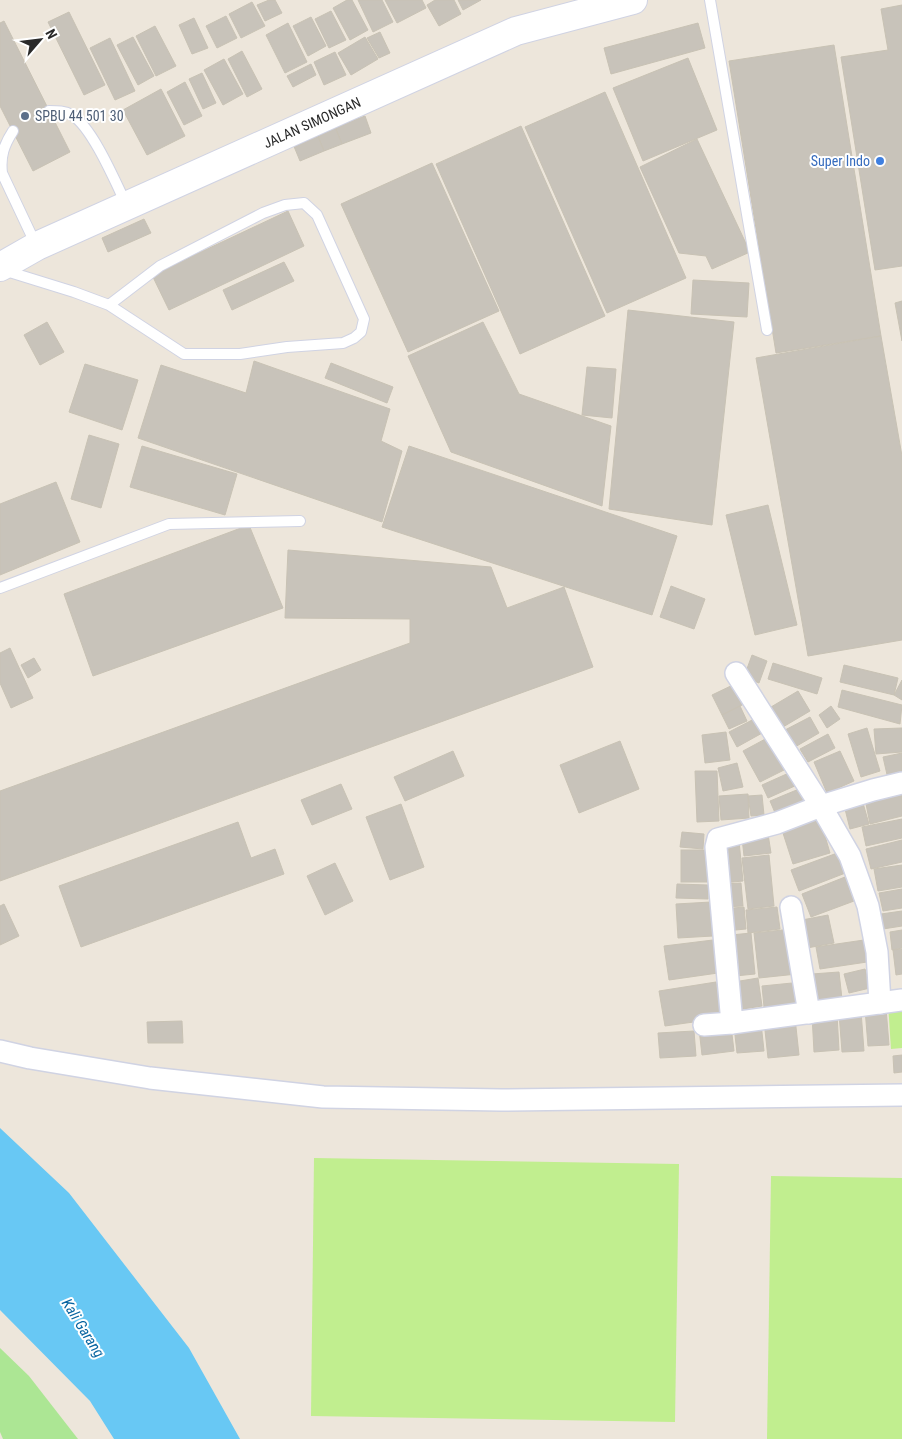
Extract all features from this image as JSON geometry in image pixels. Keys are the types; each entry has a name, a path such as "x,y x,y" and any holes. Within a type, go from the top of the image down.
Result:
{"main road":[{"name":"JALAN SIMONGAN","path":"0,268 37,246 516,32 633,0"}],"street":[{"path":"736,673 821,806 850,856 868,906 876,952 880,1003"},
{"path":"732,1023 716,843 721,838 777,823 821,806 873,790 902,784"},
{"path":"792,906 810,1013"},
{"path":"704,1025 732,1023 902,1000"},
{"path":"0,1051 30,1058 150,1078 322,1097 501,1100 902,1095"}],"lane":[{"path":"710,0 767,330"},
{"path":"49,111 70,114 80,120 89,131 128,206"},
{"path":"13,131 3,149 0,162 2,173 37,246"},
{"path":"0,268 74,292 109,306 184,354 240,354 287,347 344,343 361,332 364,319 317,215 304,203 285,205 263,213 160,266 109,306"},
{"path":"0,588 169,524 300,521"}],"green space":[{"path":"902,1002 902,1048 891,1049 888,1003"},
{"path":"314,1158 679,1164 675,1422 311,1416"},
{"path":"771,1176 902,1178 902,1439 767,1439"},
{"path":"0,1348 29,1376 78,1439 3,1439 0,1432"}],"water":[{"name":"Kali Garang","path":"0,1128 69,1193 189,1348 240,1439 114,1439 90,1401 0,1310"}],"building":[{"path":"269,0 275,0 282,13 265,21 257,5"},
{"path":"347,0 352,0 368,30 350,40 333,8"},
{"path":"358,0 382,0 393,22 373,32"},
{"path":"385,0 422,0 426,8 397,23"},
{"path":"435,0 454,0 461,14 439,26 427,5"},
{"path":"458,0 481,0 463,10"},
{"path":"252,2 265,26 241,38 229,14"},
{"name":"Super Indo","path":"902,5 902,266 875,270 841,57 888,50 881,9"},
{"path":"331,11 346,40 329,48 315,19"},
{"path":"69,12 105,85 84,95 48,22"},
{"path":"226,16 237,38 217,48 206,26"},
{"path":"311,17 326,46 308,56 293,26"},
{"path":"194,18 208,48 192,54 179,25"},
{"path":"4,21 70,152 33,171 0,106 0,23"},
{"path":"288,23 307,62 285,73 266,35"},
{"path":"698,23 705,48 611,74 604,48"},
{"path":"155,26 176,66 156,76 136,36"},
{"path":"380,32 390,53 379,58 367,38"},
{"path":"133,37 154,76 138,85 117,45"},
{"path":"365,37 378,59 351,75 338,53"},
{"path":"110,38 135,91 115,100 90,48"},
{"path":"834,45 881,336 776,353 729,61"},
{"path":"242,51 262,89 247,97 228,59"},
{"path":"335,52 346,75 324,85 314,62"},
{"path":"688,58 717,130 643,161 613,88"},
{"path":"224,59 243,94 223,105 204,70"},
{"path":"311,64 316,75 293,87 287,76"},
{"path":"202,73 216,103 203,109 189,79"},
{"path":"185,82 202,116 184,125 167,92"},
{"path":"161,89 185,136 147,155 123,110"},
{"path":"605,92 686,278 607,313 525,127"},
{"path":"365,116 371,133 342,144 335,127"},
{"path":"521,126 605,316 520,354 436,164"},
{"path":"335,127 342,144 324,151 317,134"},
{"path":"317,134 324,151 300,161 293,144"},
{"path":"697,139 750,252 712,269 706,256 679,253 640,167"},
{"path":"432,163 499,311 408,352 341,204"},
{"path":"288,211 304,246 169,310 152,275"},
{"path":"144,219 151,233 108,252 102,238"},
{"path":"284,262 294,281 232,310 223,290"},
{"path":"693,280 749,283 747,317 691,314"},
{"path":"902,301 902,341 895,303"},
{"path":"628,310 734,322 712,525 609,509"},
{"path":"47,322 64,352 40,365 24,335"},
{"path":"483,322 519,394 611,426 602,506 451,452 408,356"},
{"path":"881,336 902,456 902,640 808,656 756,358"},
{"path":"254,361 390,409 381,441 402,451 382,522 138,438 161,365 246,393"},
{"path":"331,363 393,387 387,403 325,378"},
{"path":"85,364 138,380 122,430 69,412"},
{"path":"587,367 616,369 612,418 582,415"},
{"path":"89,435 119,444 101,508 71,499"},
{"path":"142,446 237,474 225,515 130,487"},
{"path":"409,446 677,536 652,615 382,527"},
{"path":"56,482 80,542 0,575 0,504"},
{"path":"768,505 797,625 755,635 726,515"},
{"path":"249,525 283,608 93,676 64,594"},
{"path":"288,550 491,567 507,608 564,587 593,667 0,881 0,791 410,643 410,619 285,618"},
{"path":"671,586 705,599 694,629 660,617"},
{"path":"10,648 33,698 11,708 0,683 0,653"},
{"path":"752,655 767,661 759,683 744,677"},
{"path":"34,658 41,670 28,678 21,665"},
{"path":"773,663 822,678 817,694 768,679"},
{"path":"844,665 898,678 894,695 840,682"},
{"path":"902,680 902,700 894,695"},
{"path":"737,683 746,703 722,715 712,695"},
{"path":"842,690 902,705 900,724 838,707"},
{"path":"798,691 810,711 783,727 771,707"},
{"path":"740,706 747,721 729,729 722,715"},
{"path":"831,706 840,719 827,728 819,715"},
{"path":"810,717 819,733 795,747 785,730"},
{"path":"756,718 764,732 737,747 729,732"},
{"path":"867,728 880,771 861,777 848,734"},
{"path":"902,728 902,752 876,754 874,729"},
{"path":"726,732 730,760 705,763 702,735"},
{"path":"828,734 835,748 808,762 800,749"},
{"path":"769,737 786,769 760,782 743,751"},
{"path":"620,741 639,789 579,813 560,765"},
{"path":"453,751 464,776 405,801 394,777"},
{"path":"840,751 854,781 827,793 814,762"},
{"path":"902,753 902,777 888,779 883,757"},
{"path":"737,763 743,787 723,791 718,768"},
{"path":"695,771 717,771 719,821 697,822"},
{"path":"791,772 797,785 768,798 762,785"},
{"path":"341,784 352,809 312,825 301,800"},
{"path":"799,789 805,802 776,815 770,801"},
{"path":"902,789 902,816 870,824 865,799"},
{"path":"748,794 749,818 721,820 719,796"},
{"path":"762,795 764,815 751,816 748,796"},
{"path":"861,796 869,824 850,829 843,801"},
{"path":"401,804 424,867 390,880 366,817"},
{"path":"820,819 830,853 793,864 782,830"},
{"path":"902,819 902,838 866,846 862,827"},
{"path":"238,822 251,858 275,849 284,874 81,947 59,886"},
{"path":"682,832 704,834 703,849 680,847"},
{"path":"768,834 771,853 744,856 742,838"},
{"path":"902,840 902,862 871,869 866,849"},
{"path":"739,841 743,881 723,883 719,842"},
{"path":"681,850 707,850 707,882 681,882"},
{"path":"840,852 848,872 799,891 791,870"},
{"path":"769,855 774,906 748,909 742,858"},
{"path":"335,863 353,901 325,915 307,876"},
{"path":"902,865 902,887 878,891 874,869"},
{"path":"845,877 854,901 811,917 802,894"},
{"path":"741,883 743,906 724,907 722,884"},
{"path":"677,884 708,885 708,899 676,898"},
{"path":"902,889 902,908 883,911 879,893"},
{"path":"711,902 713,936 678,938 676,904"},
{"path":"4,904 19,936 0,945 0,906"},
{"path":"744,907 746,929 725,931 723,909"},
{"path":"777,907 780,929 748,933 746,910"},
{"path":"902,911 902,926 883,929 881,914"},
{"path":"828,915 834,943 807,948 802,920"},
{"path":"792,929 797,974 759,978 754,933"},
{"path":"902,930 902,948 892,950 890,932"},
{"path":"751,933 755,974 735,976 731,935"},
{"path":"713,940 718,973 669,980 664,946"},
{"path":"864,940 867,962 820,969 816,947"},
{"path":"902,949 902,974 896,975 893,950"},
{"path":"865,969 870,988 849,993 844,974"},
{"path":"839,972 842,999 815,1001 812,974"},
{"path":"758,978 762,1006 737,1010 734,982"},
{"path":"716,982 722,1018 665,1026 659,991"},
{"path":"802,982 804,1004 764,1007 762,986"},
{"path":"886,1008 889,1045 868,1046 865,1009"},
{"path":"861,1011 864,1051 842,1052 839,1013"},
{"path":"837,1014 839,1050 814,1052 812,1015"},
{"path":"795,1018 799,1055 768,1058 764,1021"},
{"path":"182,1021 183,1043 148,1043 147,1022"},
{"path":"761,1023 764,1051 737,1053 734,1026"},
{"path":"731,1026 734,1051 702,1055 699,1029"},
{"path":"694,1031 696,1056 660,1058 658,1033"},
{"path":"902,1055 902,1072 894,1073 893,1056"}],"place":[{"name":"SPBU 44 501 30","path":"25,116"},
{"name":"Super Indo","path":"880,161"}]}
